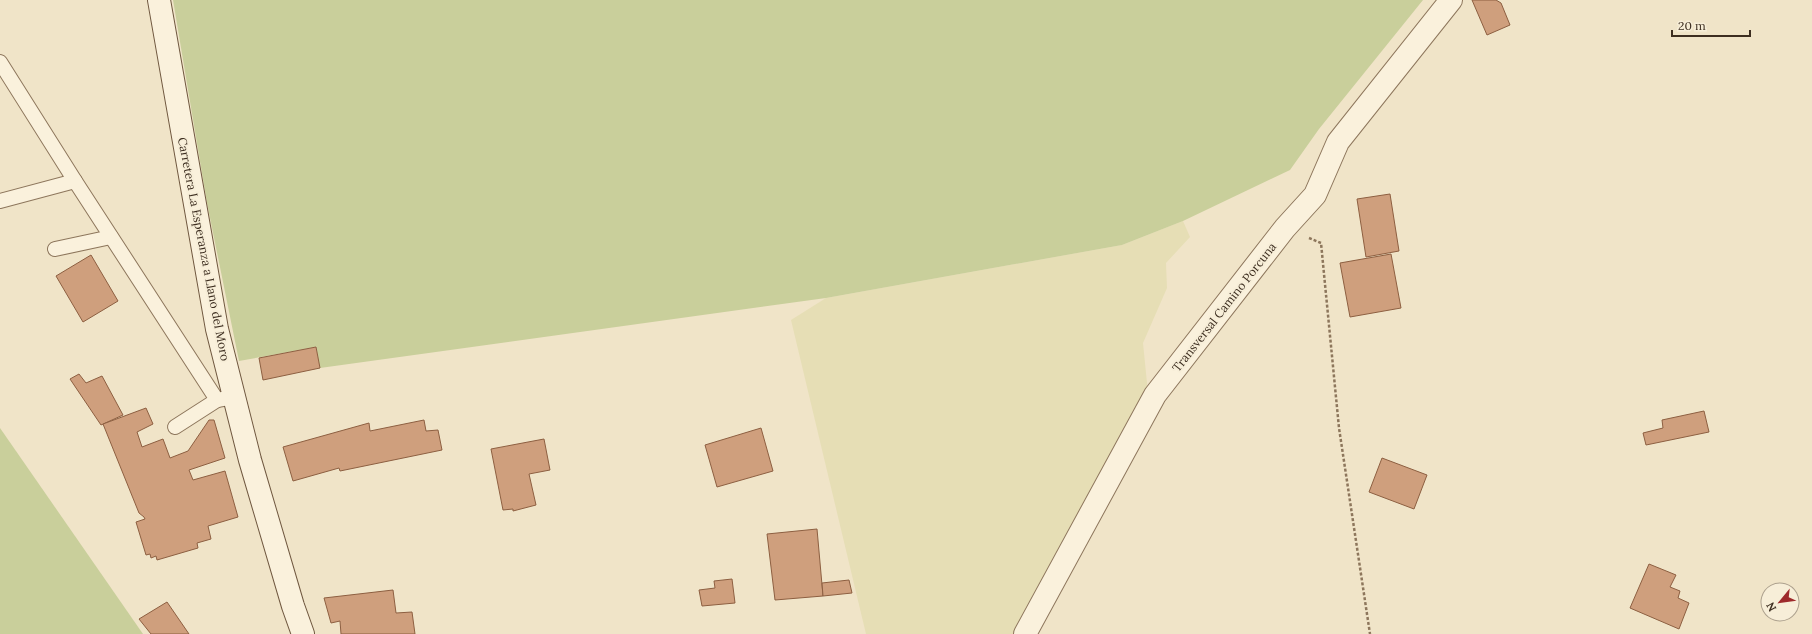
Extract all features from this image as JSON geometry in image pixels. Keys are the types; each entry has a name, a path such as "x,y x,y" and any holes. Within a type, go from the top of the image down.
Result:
{"street":[{"name":"Carretera La Esperanza a Llano del Moro","path":"159,0 217,329 225,398 250,460 293,606 303,634"},
{"name":"Transversal Camino Porcuna","path":"1025,634 1155,395 1285,228 1315,195 1338,142 1451,0"}],"lane":[{"path":"0,62 111,237 225,398 175,427"},
{"path":"0,201 75,182"},
{"path":"55,248 111,237"}],"path":[{"path":"1285,228 1321,243 1339,428 1370,634"}],"shaded area":[{"path":"1183,221 1190,237 1166,263 1167,288 1143,343 1148,393 1016,634 866,634 791,320 826,298 1122,245"}],"green space":[{"path":"173,0 1423,0 1319,129 1290,170 1183,221 1122,245 826,298 320,368 316,347 239,361 207,203"},
{"path":"0,428 143,634 0,634"}],"building":[{"path":"1472,0 1496,0 1501,3 1510,25 1487,35"},
{"path":"1390,194 1399,251 1366,257 1357,199"},
{"path":"1391,254 1401,308 1350,317 1340,263"},
{"path":"91,255 118,301 83,322 56,276"},
{"path":"316,347 320,368 263,380 259,358"},
{"path":"79,374 86,383 102,376 123,415 101,425 70,379"},
{"path":"146,408 153,424 137,432 142,447 163,439 170,458 188,451 209,420 214,420 225,458 189,470 193,480 225,471 238,517 208,526 211,539 197,543 198,548 157,560 156,556 151,558 150,554 146,555 136,522 145,519 139,513 103,424"},
{"path":"1704,411 1709,432 1646,445 1643,433 1663,428 1662,420"},
{"path":"424,420 426,431 438,430 442,450 340,471 339,468 293,481 283,447 369,423 370,431"},
{"path":"761,428 773,471 717,487 705,445"},
{"path":"544,439 550,470 529,474 536,505 513,511 513,509 503,510 491,449"},
{"path":"1382,458 1427,475 1414,509 1369,492"},
{"path":"817,529 823,596 775,600 767,534"},
{"path":"1649,564 1676,575 1670,587 1680,591 1678,598 1689,603 1679,629 1630,608"},
{"path":"732,579 735,603 702,606 699,590 715,588 714,581"},
{"path":"849,580 852,593 823,596 822,583"},
{"path":"393,590 396,613 412,612 415,634 341,634 340,621 331,623 324,598"},
{"path":"167,602 189,634 151,634 139,619"}]}
